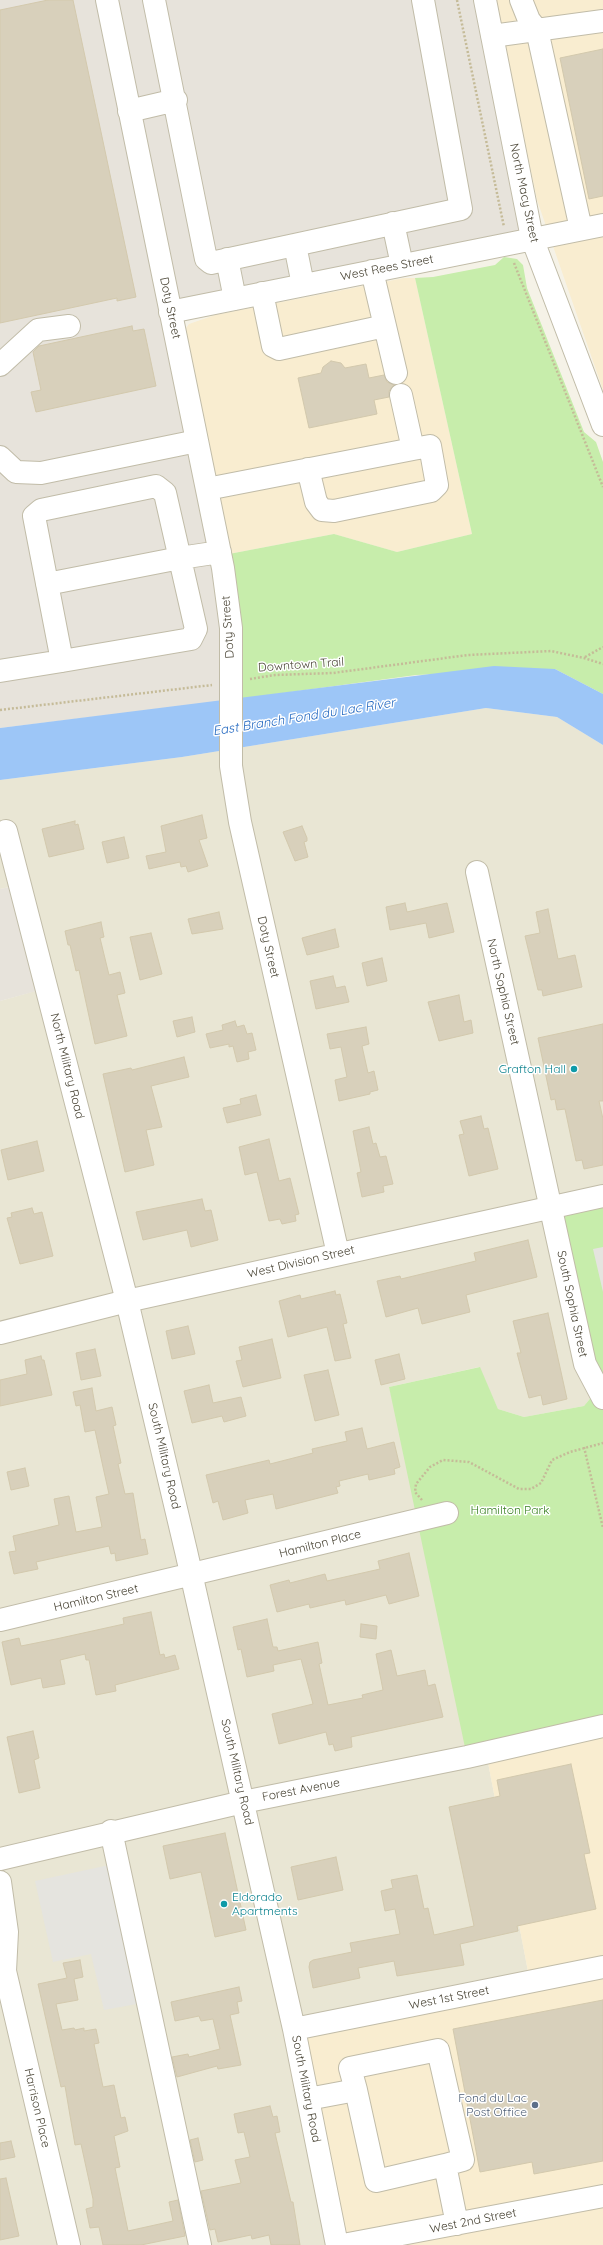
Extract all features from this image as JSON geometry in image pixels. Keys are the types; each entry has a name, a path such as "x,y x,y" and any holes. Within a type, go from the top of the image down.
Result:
{"street":[{"name":"Doty Street","path":"107,0 220,552 231,628 231,766 240,822 338,1254"},
{"path":"154,0 176,100 206,259 211,263 457,211 462,207 428,1"},
{"name":"North Macy Street","path":"485,0 532,238 598,396 603,425"},
{"path":"521,0 529,20 537,30 580,229"},
{"path":"492,36 603,21"},
{"path":"129,111 176,100"},
{"path":"393,224 402,265"},
{"name":"West Rees Street","path":"170,312 603,224"},
{"path":"295,245 303,285"},
{"path":"227,260 235,298"},
{"path":"372,271 396,373"},
{"path":"262,293 273,346 279,349 385,326"},
{"path":"0,364 38,330 69,326"},
{"path":"401,395 413,449"},
{"path":"0,457 16,472 41,473 197,441"},
{"path":"207,489 308,469 430,446 437,485 431,492 334,511 322,510 316,502 308,469"},
{"path":"0,671 62,661 191,639 196,629 180,558 165,493 156,486 40,510 34,516 62,661"},
{"path":"47,584 180,558 220,552"},
{"name":"North Military Road","path":"6,831 127,1301"},
{"name":"North Sophia Street","path":"476,872 551,1206"},
{"name":"West Division Street","path":"0,1334 127,1301 551,1206 603,1196"},
{"name":"South Sophia Street","path":"551,1206 585,1364 603,1398"},
{"name":"South Military Road","path":"127,1301 192,1575 294,2029 337,2245"},
{"name":"Hamilton Place","path":"192,1575 447,1513"},
{"name":"Hamilton Street","path":"0,1620 192,1575"},
{"name":"Forest Avenue","path":"0,1859 243,1802 467,1757 603,1726"},
{"path":"111,1832 200,2245"},
{"name":"Harrison Place","path":"0,1882 7,1932 2,1965 69,2245"},
{"name":"West 1st Street","path":"294,2029 603,1967"},
{"path":"438,2050 463,2160 376,2181 356,2090 350,2068 438,2050"},
{"path":"308,2099 356,2090"},
{"path":"445,2165 457,2224"},
{"name":"West 2nd Street","path":"343,2245 603,2196"}],"path":[{"path":"584,658 603,647"},
{"name":"Downtown Trail","path":"0,710 231,691 275,675 333,673 468,655 551,651 584,658 603,664"},
{"path":"447,1513 422,1501 415,1492 416,1484 430,1467 443,1460 469,1462 519,1489 531,1489 541,1483 552,1460 584,1447 603,1443"},
{"path":"584,1447 603,1528"}],"shaded area":[{"path":"0,0 485,0 532,238 170,312 223,568 231,700 0,728"},
{"path":"495,0 603,0 603,390 537,200"},
{"path":"404,278 415,278 472,534 397,552 334,534 229,554 186,328 189,324 215,315"},
{"path":"486,708 557,717 603,745 603,1196 598,1389 584,1406 524,1417 498,1409 479,1367 389,1387 486,1752 530,1982 337,2245 0,2245 0,1001 46,988 20,885 0,889 0,780 182,757"},
{"path":"20,885 47,988 0,1001 0,889"},
{"path":"603,1247 603,1292 593,1249"},
{"path":"603,1726 603,2245 337,2245 294,2029 530,1982 486,1752"},
{"path":"114,1864 142,2003 104,2010 91,1954 53,1962 35,1881"}],"green space":[{"path":"504,257 517,259 523,265 527,288 584,432 596,442 603,462 603,694 555,669 416,675 231,700 229,554 334,534 397,552 472,534 415,278 433,277 495,265"},
{"name":"Hamilton Park","path":"603,1196 603,1726 467,1757 389,1387 480,1367 498,1409 524,1417 584,1406 598,1389 551,1206"}],"water":[{"name":"East Branch Fond du Lac River","path":"494,666 555,669 603,694 603,745 557,717 486,708 182,757 0,780 0,728"}],"building":[{"path":"48,0 73,0 136,297 117,301 117,298 0,323 0,10"},
{"path":"603,49 603,196 589,199 560,58"},
{"path":"132,326 133,331 144,329 156,386 36,412 31,392 41,390 33,352 39,346"},
{"path":"331,361 341,363 345,368 366,364 369,378 384,375 387,382 394,385 389,391 389,397 374,400 377,414 309,428 298,378 321,373 323,367"},
{"path":"202,815 207,838 199,840 208,866 188,872 186,866 181,867 180,862 149,869 146,856 166,852 161,826"},
{"path":"75,821 75,825 78,824 84,849 49,857 42,829"},
{"path":"302,826 307,838 307,841 304,842 308,857 295,861 283,832"},
{"path":"124,837 129,858 107,863 102,842"},
{"path":"405,903 407,912 447,903 454,932 429,938 426,923 390,930 386,907"},
{"path":"548,909 558,959 575,955 582,987 543,996 542,990 538,990 525,936 540,933 536,912"},
{"path":"219,912 223,929 192,934 188,919"},
{"path":"101,922 104,937 100,938 109,975 120,972 125,993 117,995 127,1036 95,1044 79,970 76,971 65,931"},
{"path":"335,929 339,947 307,955 302,938"},
{"path":"151,933 162,974 140,980 130,937"},
{"path":"382,958 387,981 367,986 362,963"},
{"path":"333,976 336,988 345,986 349,1002 316,1009 310,981"},
{"path":"459,995 464,1022 471,1020 473,1033 439,1041 428,1002"},
{"path":"192,1017 195,1032 177,1037 173,1021"},
{"path":"235,1021 237,1027 244,1025 247,1034 252,1033 256,1050 248,1052 249,1059 237,1062 233,1046 229,1047 229,1044 210,1048 206,1034 223,1030 222,1025"},
{"name":"Grafton Hall","path":"603,1024 603,1101 599,1101 603,1119 603,1165 584,1169 582,1160 576,1161 565,1109 557,1110 555,1099 551,1100 538,1038"},
{"path":"366,1027 369,1044 362,1046 368,1073 374,1071 378,1090 370,1092 370,1094 339,1101 335,1080 347,1077 341,1047 330,1049 327,1034"},
{"path":"184,1057 189,1077 151,1086 162,1127 146,1130 154,1165 125,1172 103,1074 131,1068 132,1070"},
{"path":"256,1095 261,1115 227,1123 223,1108 241,1104 240,1099"},
{"path":"481,1116 484,1129 488,1128 498,1169 469,1176 459,1135 464,1134 460,1121"},
{"path":"369,1127 373,1144 376,1143 380,1157 386,1156 393,1184 383,1186 384,1192 362,1197 357,1173 361,1172 353,1131"},
{"path":"269,1139 279,1181 290,1178 299,1214 295,1215 296,1221 282,1224 280,1219 269,1221 257,1172 245,1175 239,1147"},
{"path":"37,1141 44,1171 8,1180 1,1150"},
{"path":"202,1199 205,1211 211,1210 218,1240 191,1247 187,1230 143,1240 136,1212"},
{"path":"32,1208 34,1214 42,1212 53,1256 20,1264 7,1218 12,1217 11,1213"},
{"path":"528,1240 537,1277 466,1295 470,1312 422,1324 418,1308 386,1317 377,1281 400,1276 401,1279 476,1261 474,1253"},
{"path":"335,1291 336,1295 340,1294 347,1323 343,1324 351,1358 335,1361 327,1327 288,1337 279,1301 300,1295 301,1299"},
{"path":"548,1313 567,1399 543,1405 541,1395 529,1398 517,1353 521,1353 513,1321"},
{"path":"188,1326 195,1354 172,1359 166,1331"},
{"path":"272,1339 281,1378 243,1387 236,1361 242,1360 239,1347"},
{"path":"95,1349 101,1376 81,1380 76,1353"},
{"path":"399,1354 405,1379 381,1385 375,1360"},
{"path":"41,1356 42,1360 44,1360 52,1395 0,1406 0,1380 27,1374 25,1360"},
{"path":"328,1370 339,1415 315,1421 304,1375"},
{"path":"209,1385 213,1403 241,1397 246,1416 224,1422 222,1416 192,1423 184,1391"},
{"path":"92,1388 96,1411 112,1407 116,1425 113,1426 121,1463 118,1464 125,1494 133,1493 141,1540 145,1539 148,1554 116,1561 115,1553 111,1554 109,1546 36,1562 38,1569 14,1574 9,1552 16,1551 13,1536 59,1525 54,1499 69,1496 76,1532 102,1527 96,1497 109,1494 95,1430 85,1432 80,1405 76,1406 73,1392"},
{"path":"362,1428 367,1449 394,1442 400,1467 394,1469 395,1474 369,1480 368,1474 339,1481 340,1486 336,1487 338,1493 276,1509 273,1494 245,1500 248,1513 223,1520 218,1501 213,1503 206,1475 269,1460 270,1464 313,1453 312,1449 347,1441 345,1432"},
{"path":"25,1468 29,1486 11,1490 7,1472"},
{"path":"409,1553 419,1596 389,1604 386,1595 346,1605 345,1600 310,1608 309,1604 277,1612 270,1585 289,1580 290,1583 325,1574 327,1581 380,1569 378,1561"},
{"path":"151,1612 160,1655 164,1654 165,1658 175,1655 179,1669 115,1685 116,1691 96,1695 89,1660 86,1660 85,1654 60,1660 65,1684 43,1688 41,1678 11,1685 2,1642 19,1638 21,1646 56,1639 124,1624 123,1618"},
{"path":"267,1619 273,1647 277,1647 278,1651 318,1642 322,1663 319,1664 328,1705 363,1698 362,1695 383,1690 376,1654 391,1650 397,1676 425,1670 428,1686 435,1684 443,1717 351,1737 352,1747 335,1751 333,1744 329,1745 326,1732 279,1744 272,1714 313,1704 301,1659 273,1665 274,1671 247,1677 241,1649 238,1650 233,1627"},
{"path":"361,1624 377,1626 376,1639 360,1637"},
{"path":"33,1731 39,1758 34,1760 40,1788 19,1793 7,1737"},
{"path":"571,1764 590,1853 584,1854 596,1909 517,1926 518,1931 460,1944 464,1965 397,1976 394,1961 358,1968 360,1978 313,1988 309,1967 310,1962 313,1960 352,1952 350,1943 400,1934 395,1909 385,1911 381,1891 393,1888 391,1880 417,1875 424,1909 428,1908 434,1935 474,1926 449,1807 500,1796 497,1780"},
{"name":"Eldorado Apartments","path":"225,1833 246,1930 215,1937 201,1872 170,1879 163,1846"},
{"path":"336,1857 343,1890 298,1900 291,1867"},
{"path":"80,1960 83,1977 74,1979 78,2000 56,2004 62,2030 84,2028 84,2031 96,2029 99,2043 94,2044 103,2087 114,2085 121,2118 125,2117 128,2131 114,2136 120,2167 115,2168 128,2231 173,2221 169,2202 178,2200 185,2236 141,2245 103,2245 99,2227 90,2228 86,2209 93,2207 93,2199 81,2144 75,2145 65,2086 61,2087 38,1984 67,1978 63,1963"},
{"path":"239,1987 242,2001 237,2002 239,2013 230,2015 241,2065 218,2069 217,2066 177,2077 172,2057 188,2054 189,2057 220,2049 213,2019 201,2021 199,2016 175,2021 171,2002"},
{"name":"Fond du Lac Post Office","path":"603,2000 603,2161 534,2174 532,2162 480,2172 453,2029"},
{"path":"270,2106 273,2117 277,2116 280,2132 275,2133 291,2202 293,2202 300,2245 271,2245 269,2235 252,2239 251,2235 218,2242 215,2229 210,2230 201,2191 241,2183 235,2160 250,2157 244,2132 238,2133 234,2114"},
{"path":"198,2138 203,2160 195,2162 190,2140"},
{"path":"11,2141 15,2157 0,2160 0,2143"},
{"path":"6,2178 19,2236 0,2240 0,2179"}],"place":[{"name":"Grafton Hall","path":"574,1069"},
{"name":"Eldorado Apartments","path":"224,1904"},
{"name":"Fond du Lac Post Office","path":"535,2105"}]}
